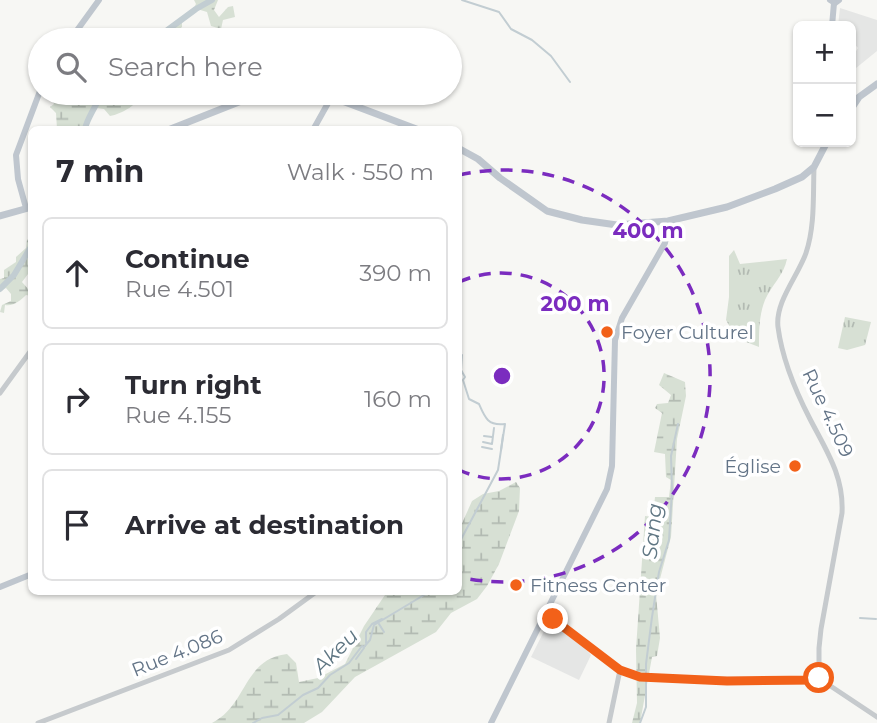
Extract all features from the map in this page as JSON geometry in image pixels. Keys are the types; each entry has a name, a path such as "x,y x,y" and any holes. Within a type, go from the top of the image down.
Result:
{"main road":[{"path":"78,28 97,1"},
{"path":"832,21 834,1"},
{"path":"856,101 877,84"},
{"path":"28,204 18,179 16,161 19,145 35,105"},
{"path":"178,126 232,105"},
{"path":"315,126 327,105"},
{"path":"355,105 409,126"},
{"path":"462,151 553,213 617,225 668,221 727,206 775,189 802,177 814,167 823,147"},
{"path":"0,216 28,207"},
{"path":"491,723 610,481 615,341 622,318 664,243 668,221"},
{"path":"0,587 28,576"}],"street":[{"name":"Rue 4.509","path":"814,167 811,233 806,253 781,307 778,321 781,340 799,394 834,464 842,491 842,513 819,648 820,680"},
{"path":"0,393 28,354"},
{"name":"Rue 4.086","path":"40,723 229,650 312,595"},
{"path":"545,613 620,670 640,677 820,680 877,717"},
{"path":"609,723 620,670"}],"shaded area":[{"path":"840,8 877,20 877,51 856,68 856,21 839,21"},
{"path":"549,621 581,644 591,655 579,680 531,657"}],"green space":[{"path":"194,0 218,0 214,10 219,17 228,7 233,6 235,17 223,20 221,28 218,28 211,26 207,12 197,9 182,21 181,28 166,28 196,4"},
{"path":"134,105 110,116 104,109 97,108 87,122 89,126 57,126 56,113 50,107"},
{"path":"27,240 28,274 22,282 28,289 28,295 14,304 5,305 4,313 0,312 2,305 11,301 11,294 6,288 0,291 0,279 4,278 4,270 16,262 16,257 26,248"},
{"path":"734,250 740,264 787,259 763,306 759,347 736,338 726,320 729,256"},
{"path":"845,317 871,322 865,345 847,350 838,348"},
{"path":"664,373 685,382 686,396 677,439 671,537 656,594 660,638 657,656 652,657 640,723 632,723 637,703 636,649 645,516 653,517 655,497 669,497 671,480 666,477 665,454 654,452 662,413 655,408 657,404 668,403 671,395 659,385"},
{"path":"516,482 520,488 519,511 499,564 477,599 451,613 436,632 355,677 322,712 304,723 212,723 233,705 253,673 273,658 287,654 296,663 299,682 318,678 345,664 364,626 385,595 462,595 462,523 472,501 483,494 499,491"}],"waterway":[{"path":"170,28 212,0"},
{"path":"462,0 499,12 511,29 532,40 551,56 570,82"},
{"path":"86,126 96,105"},
{"path":"0,289 14,275 28,252"},
{"name":"Akeu","path":"462,372 469,399 479,404 485,417 491,422 505,424 498,470 462,538"},
{"name":"Sang","path":"640,723 646,707 646,664 659,572 669,540 671,456 678,424"},
{"path":"483,442 492,444 494,428"},
{"name":"Akeu","path":"501,450 503,435"},
{"path":"484,436 492,437"},
{"path":"482,447 492,449"},
{"name":"Akeu","path":"253,723 278,715 303,695 318,688 364,647 370,640 374,625 424,595"},
{"path":"860,618 876,619"},
{"path":"366,643 366,632 372,624 382,619"},
{"path":"379,624 384,632"},
{"name":"Akeu","path":"356,659 364,648"}],"place":[{"name":"Foyer Culturel","path":"607,332"},
{"name":"Église","path":"795,466"},
{"name":"Fitness Center","path":"516,585"}],"route":[{"path":"553,619 620,670 640,677 727,681 819,678"}]}
